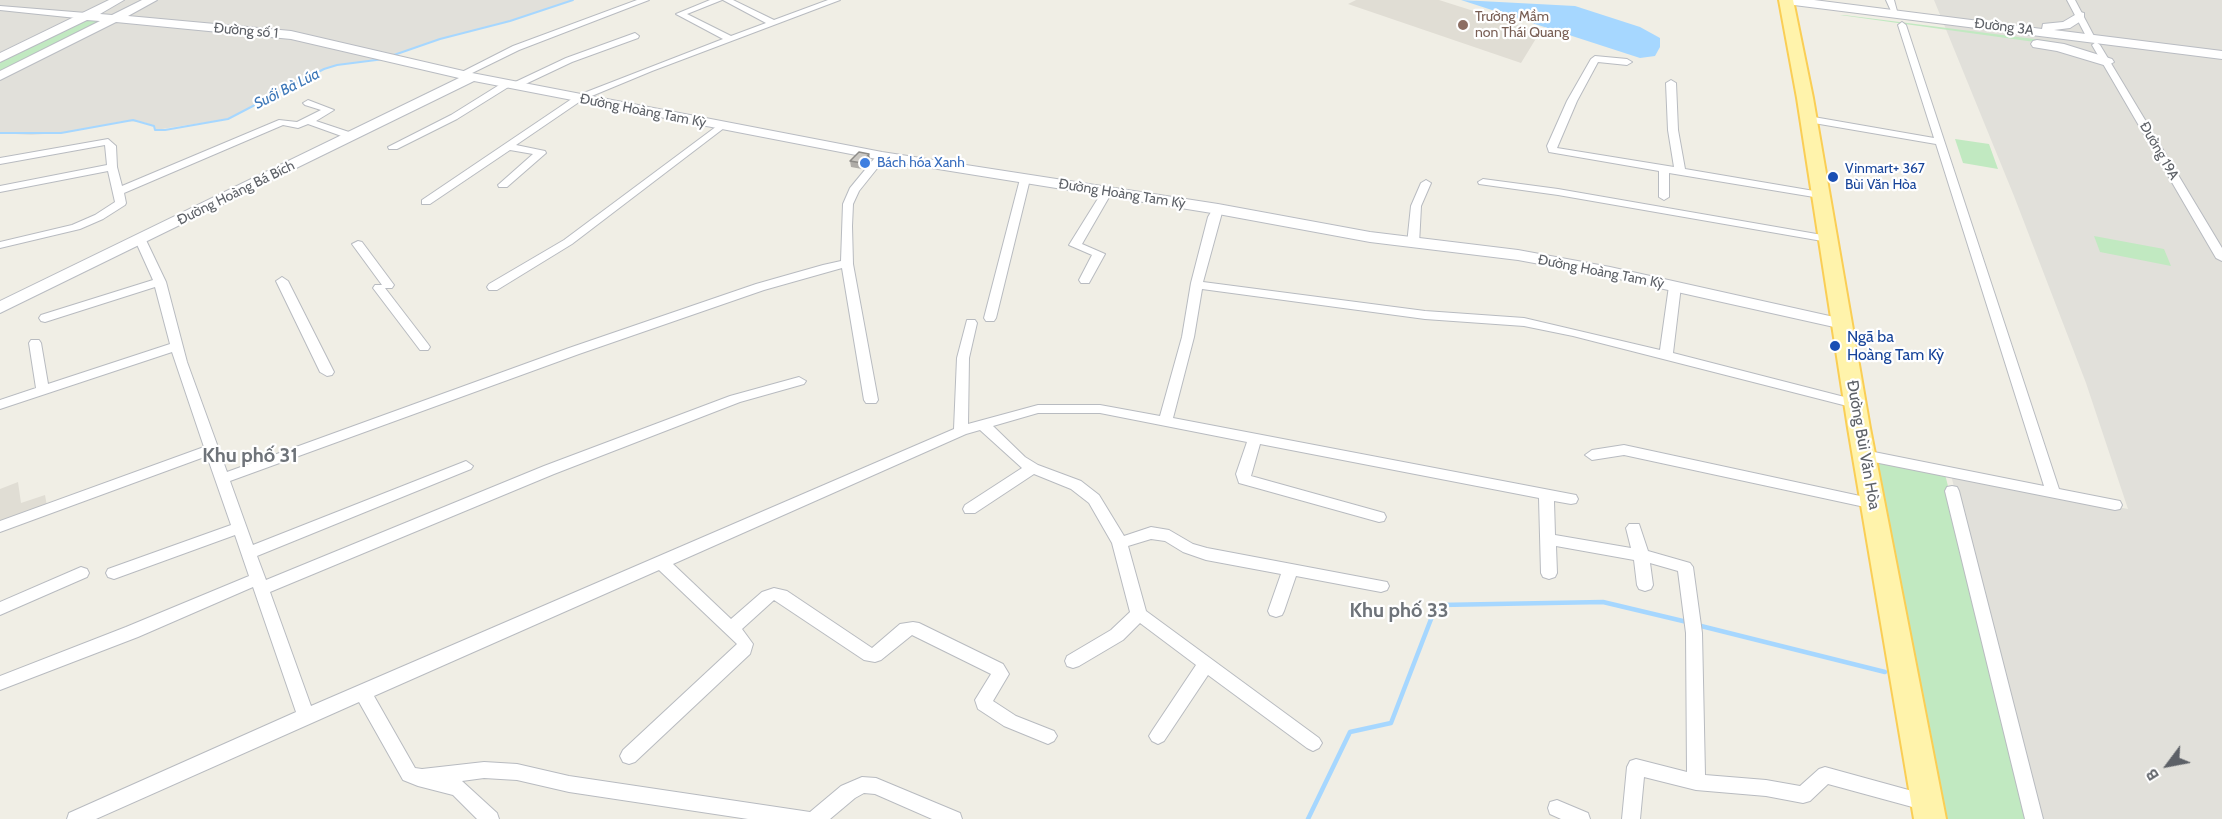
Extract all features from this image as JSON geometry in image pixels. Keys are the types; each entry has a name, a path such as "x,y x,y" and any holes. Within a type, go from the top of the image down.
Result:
{"main road":[{"name":"Đường Bùi Văn Hòa","path":"1792,9 1855,404 1928,811"}],"street":[{"path":"0,58 118,0"},
{"path":"0,76 151,0"},
{"path":"467,76 516,48 645,0"},
{"path":"718,0 680,13 729,39"},
{"path":"727,0 773,23"},
{"path":"802,0 817,7"},
{"path":"426,202 579,98 836,0"},
{"name":"Đường 19A","path":"2071,0 2222,258"},
{"path":"1826,1 1846,10"},
{"name":"Đường 3A","path":"1826,1 1892,4 2034,26 2066,25 2080,16"},
{"path":"0,8 86,16"},
{"name":"Đường 3A","path":"1792,9 1846,10 2222,61"},
{"name":"Đường 3A","path":"1792,9 2041,45 2080,53 2107,62"},
{"path":"1825,15 1846,10"},
{"name":"Đường số 1","path":"86,16 291,35 401,60"},
{"path":"1902,25 2053,492"},
{"path":"2034,26 2055,37"},
{"path":"393,147 454,117 511,85 569,60 635,36"},
{"path":"2041,45 2055,37"},
{"name":"Đường 3A","path":"2094,42 2222,55"},
{"path":"1627,62 1595,59 1572,101 1552,148 1557,152 1820,195"},
{"name":"Đường Hoàng Tam Kỳ","path":"401,60 511,85 882,156 1218,209 1413,244 1518,255 1674,286 1843,324"},
{"name":"Đường Hoàng Bá Bích","path":"0,308 351,136 467,76"},
{"path":"1671,84 1672,113 1680,171"},
{"path":"117,192 275,124 287,122 298,125 329,110 308,103"},
{"path":"1808,119 1939,141"},
{"path":"308,120 351,136"},
{"path":"493,287 577,236 721,126"},
{"path":"0,161 104,142 111,146 112,168 121,203 99,217 57,233 0,245"},
{"path":"503,184 541,153 506,146"},
{"path":"871,400 847,264 848,204 854,190 882,156"},
{"path":"0,189 112,168"},
{"path":"1664,170 1664,197"},
{"path":"990,318 1025,178"},
{"path":"1483,182 1558,192 1828,239"},
{"path":"1413,244 1416,206 1426,183"},
{"path":"1085,280 1099,254 1075,246 1107,192"},
{"path":"1165,421 1188,337 1197,285 1214,217 1218,209"},
{"path":"141,240 160,282 177,346 306,716"},
{"path":"358,244 383,287 424,347"},
{"path":"222,479 695,309 775,282 847,264"},
{"path":"282,281 327,372"},
{"path":"45,318 160,282"},
{"path":"1197,285 1425,315 1524,322 1666,355 1855,404"},
{"path":"1666,355 1674,286"},
{"path":"961,431 963,358 971,323"},
{"path":"35,343 43,391"},
{"path":"0,405 177,346"},
{"path":"0,683 735,399 799,381"},
{"path":"76,819 306,716 961,431 1030,411 1058,407 1100,409 1571,499"},
{"path":"982,424 1012,454 1033,468 1076,485 1094,499 1120,543 1139,614 1313,743"},
{"path":"1255,439 1243,474 1244,479 1379,518"},
{"path":"0,527 212,448"},
{"path":"1592,455 1624,450 1874,504"},
{"path":"1864,455 2115,505"},
{"path":"248,553 466,466"},
{"path":"970,509 1033,468"},
{"path":"1952,491 2034,819"},
{"path":"1546,495 1550,573"},
{"path":"114,573 239,528"},
{"path":"1634,528 1645,585"},
{"path":"1120,543 1151,533 1169,536 1188,548 1206,554 1381,586"},
{"path":"1548,539 1641,555 1685,567 1694,633 1696,782"},
{"path":"629,756 744,649 745,644 661,562"},
{"path":"1276,611 1290,571"},
{"path":"0,609 81,573"},
{"path":"731,629 768,596 774,594 781,595 870,655 875,656 906,628 913,628 997,669 1001,674 984,700 984,704 1010,721 1048,736"},
{"path":"1073,661 1117,634 1139,614"},
{"path":"1158,736 1206,664"},
{"path":"363,693 409,774 459,789 490,819"},
{"path":"1631,819 1636,767 1696,782 1803,795 1826,776 1928,811"},
{"path":"418,778 484,770 517,772 569,784 805,819"},
{"path":"816,819 848,792 862,785 876,786 952,819"},
{"path":"1557,808 1581,819"}],"shaded area":[{"path":"0,0 572,0 510,21 440,39 381,60 337,65 324,69 228,119 155,130 154,126 143,122 123,121 70,132 31,135 0,133"},
{"name":"Trường Mầm non Thái Quang","path":"1356,0 1439,0 1540,32 1521,63 1348,4"},
{"path":"1934,0 2222,0 2222,819 2038,819 1951,475 2128,509 2086,383 2014,196"},
{"path":"18,482 21,503 45,495 47,506 0,524 0,489"}],"green space":[{"path":"1840,15 1844,15 2050,41 2042,43"},
{"path":"88,17 109,19 0,73 0,60"},
{"path":"1955,139 1989,144 1998,169 1963,163"},
{"path":"2094,236 2164,249 2171,266 2100,252"},
{"path":"1873,459 1945,474 2030,819 1941,819"}],"water":[{"path":"1461,0 1575,6 1640,27 1660,38 1660,47 1655,56 1640,58"}],"building":[{"path":"859,152 869,154 862,163 850,161"}],"waterway":[{"name":"Suối Bà Lúa","path":"391,56 440,39 510,21 573,0"},
{"name":"Suối Bà Lúa","path":"0,133 61,133 133,120 154,126 155,130 165,130 228,119 324,69 337,65 384,59"},
{"path":"1308,819 1350,732 1391,723 1433,614 1440,605 1603,602 1687,622"},
{"path":"1697,625 1885,672"}],"place":[{"name":"Trường Mầm non Thái Quang","path":"1463,25"},
{"name":"Bách hóa Xanh","path":"865,163"},
{"name":"Vinmart+ 367 Bùi Văn Hòa","path":"1833,177"},
{"name":"Ngã ba Hoàng Tam Kỳ","path":"1835,346"}],"district":[{"name":"Khu phố 31","path":"250,456"},
{"name":"Khu phố 33","path":"1399,611"}]}
